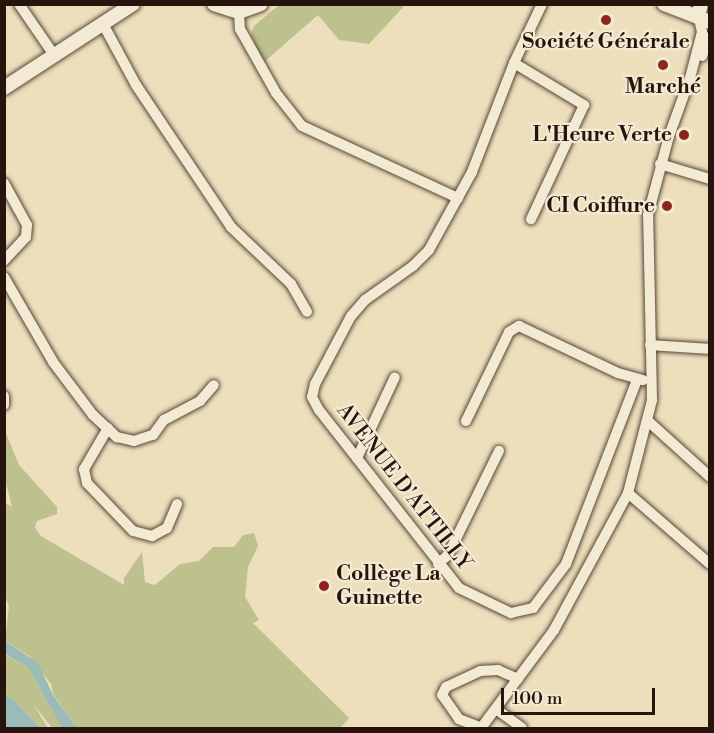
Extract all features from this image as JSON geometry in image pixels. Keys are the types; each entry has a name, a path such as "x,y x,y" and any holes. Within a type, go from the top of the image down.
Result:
{"street":[{"path":"19,4 49,58"},
{"path":"4,85 133,4"},
{"path":"214,4 239,12 261,4"},
{"name":"AVENUE D'ATTILLY","path":"542,4 514,63 472,172 429,250 413,266 365,300 351,316 315,384 312,397 319,410 459,588 511,613 533,608 566,564 637,380"},
{"path":"518,679 498,670 480,671 446,687 442,695 459,719 482,728 496,710 554,630 628,493 648,421 652,379 646,230 660,164 690,78 702,32 702,15 664,4"},
{"path":"239,12 240,29 276,93 302,126 458,198"},
{"path":"103,24 136,85 231,227 291,284 307,312"},
{"path":"690,78 710,38"},
{"path":"514,63 584,105 531,219"},
{"path":"660,164 710,179"},
{"path":"4,183 27,225 26,237 4,261"},
{"path":"4,278 53,362 117,437 134,441 153,435 164,420 200,401 214,385"},
{"path":"466,420 513,328 519,327 637,380 652,379"},
{"path":"650,345 710,349"},
{"path":"357,458 395,377"},
{"path":"4,396 4,405"},
{"path":"648,421 710,477"},
{"path":"108,428 84,469 87,483 133,531 152,536 167,528 177,504"},
{"path":"438,564 448,555 499,451"},
{"path":"628,493 710,564"},
{"path":"496,710 522,729"}],"green space":[{"path":"279,5 405,5 369,44 339,40 318,15 263,63 251,34 254,26"},
{"path":"5,431 19,465 57,507 57,514 37,521 35,528 41,536 124,585 124,578 142,552 145,582 155,585 180,564 199,561 213,547 234,547 243,535 254,533 258,546 248,567 245,597 259,620 253,623 349,718 340,728 77,728 53,694 51,684 29,656 5,641 9,606 4,594 4,502 12,507 5,479"},
{"path":"4,654 29,668 64,728 52,728 33,704 48,728 40,728 13,699 5,695"}],"water":[{"path":"5,641 38,663 53,695 77,728 62,727 29,668 5,654"},
{"path":"5,695 13,699 40,728 5,728"}],"place":[{"name":"Société Générale","path":"606,20"},
{"name":"Marché","path":"663,65"},
{"name":"L'Heure Verte","path":"684,135"},
{"name":"CI Coiffure","path":"667,206"},
{"name":"Collège La Guinette","path":"324,586"}]}
